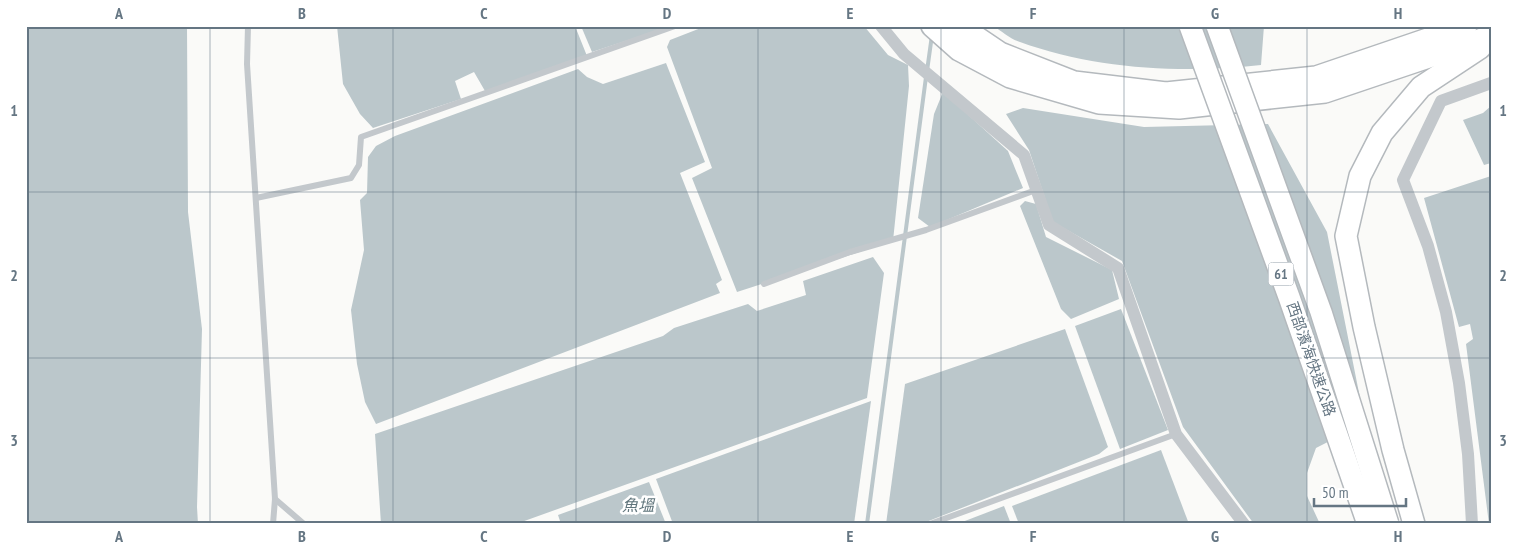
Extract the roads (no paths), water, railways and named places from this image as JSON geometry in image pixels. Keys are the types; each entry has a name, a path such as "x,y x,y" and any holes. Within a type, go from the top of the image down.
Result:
{"highway":[{"path":"960,26 1000,53 1074,82 1166,93 1316,77 1466,26"},
{"name":"西部濱海快速公路","path":"1190,26 1293,307 1368,524"},
{"name":"西部濱海快速公路","path":"1217,26 1321,312 1388,524"},
{"path":"935,29 959,50 1010,77 1099,103 1179,108 1325,92 1491,36"},
{"path":"1414,524 1393,450 1368,346 1346,236 1360,176 1382,133 1421,87 1491,42"}],"street":[{"path":"881,26 904,54 1024,156 1049,225 1118,268 1176,434 1244,524"},
{"path":"1472,524 1468,454 1459,384 1446,312 1428,246 1403,180 1441,101 1491,83"}],"lane":[{"path":"248,26 247,64 275,498 273,524"},
{"path":"256,198 351,178 359,165 361,137 675,26"},
{"path":"764,284 850,252 926,230 1036,190"},
{"path":"930,524 1176,434"},
{"path":"275,498 304,524"}],"water":[{"path":"26,26 187,26 188,212 202,329 198,524 26,524"},
{"path":"337,26 575,26 587,56 485,91 474,72 455,81 461,99 373,128 360,114 343,84"},
{"path":"581,26 671,26 592,52"},
{"path":"706,26 864,26 888,55 908,65 909,86 893,241 737,292 692,178 712,168 667,47 670,40"},
{"path":"993,26 1264,26 1261,65 1231,68 1170,69 1108,64 1048,51 1016,41"},
{"path":"666,63 705,162 680,173 722,280 716,284 720,293 376,424 365,402 357,364 351,310 364,250 360,200 367,193 368,157 376,146 395,136 578,69 587,77 603,84"},
{"path":"943,92 1008,151 1023,188 930,227 918,218 934,114"},
{"path":"1491,106 1491,163 1484,165 1463,120 1483,113"},
{"path":"1023,108 1144,127 1268,124 1327,232 1365,423 1316,448 1307,473 1307,496 1320,524 1254,524 1183,427 1122,261 1053,222 1029,150 1006,114"},
{"path":"1491,176 1491,524 1489,524 1466,344 1473,339 1470,324 1459,327 1424,198"},
{"path":"1025,201 1036,204 1046,237 1112,270 1119,299 1071,319 1061,309 1020,206"},
{"path":"873,257 884,273 867,398 516,524 381,524 375,434 663,336 674,328 748,304 757,311 806,295 803,281"},
{"path":"1121,309 1168,430 1120,449 1075,326"},
{"path":"1065,329 1108,447 1099,454 921,524 886,524 905,384"},
{"path":"871,401 854,524 673,524 656,479"},
{"path":"1161,450 1189,524 1019,524 1012,506"},
{"name":"魚塭","path":"649,482 666,524 561,524 558,515"},
{"path":"1004,506 1011,524 957,524"}],"waterway":[{"path":"927,71 932,35"},
{"path":"867,524 926,77"}]}
